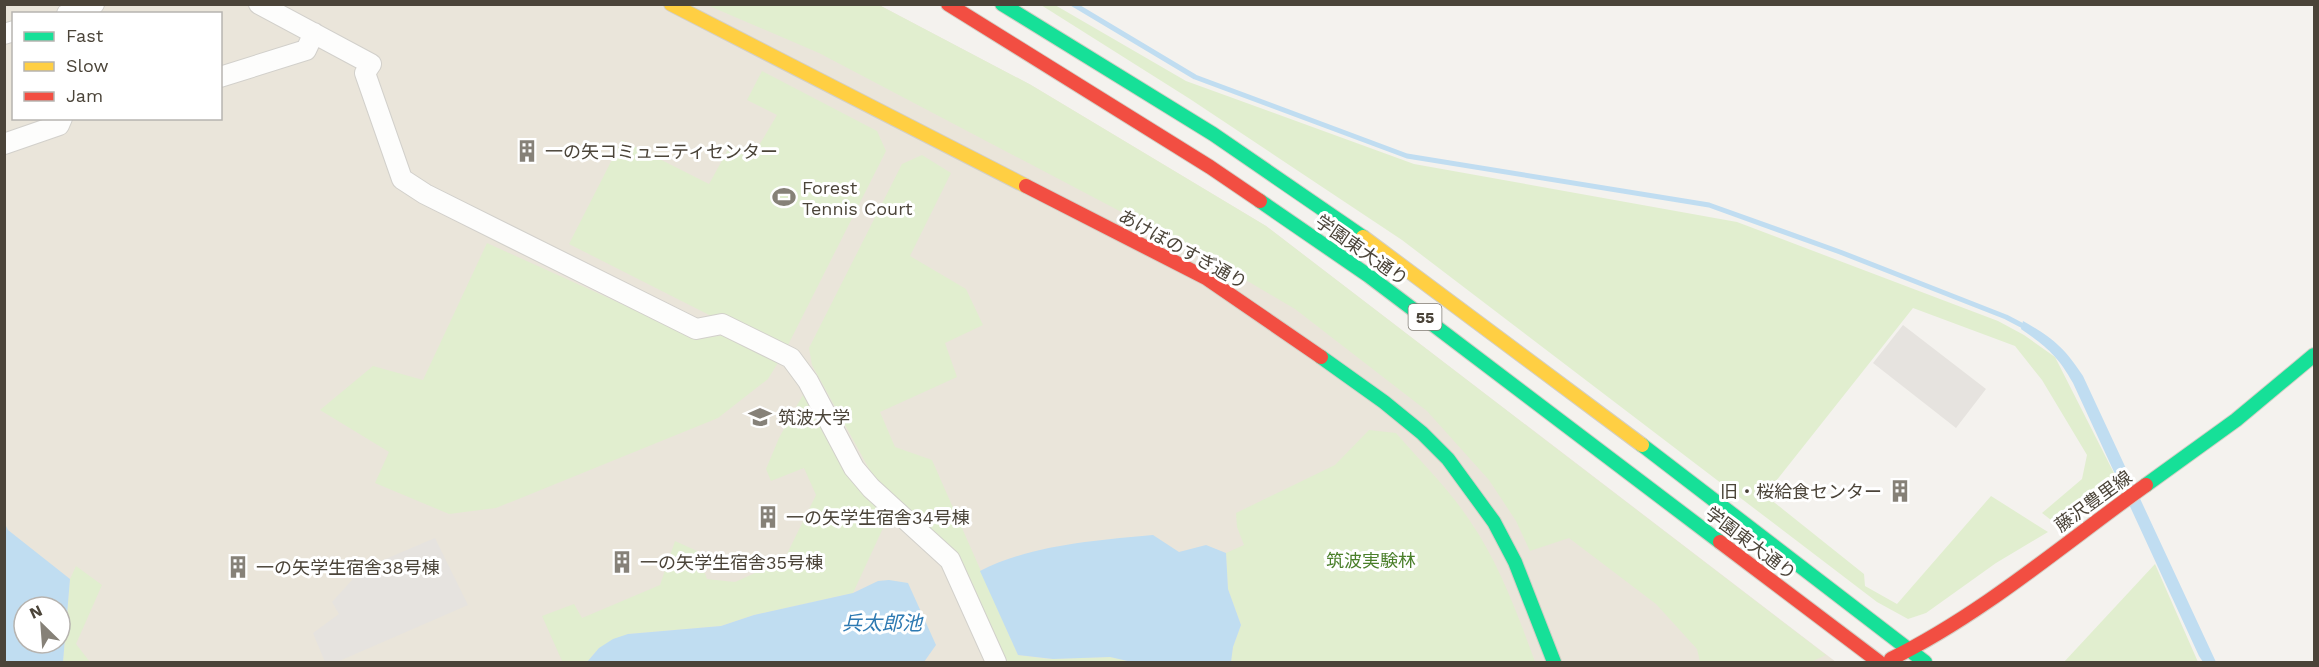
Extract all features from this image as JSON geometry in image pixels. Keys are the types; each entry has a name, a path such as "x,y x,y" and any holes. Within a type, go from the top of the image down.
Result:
{"main road":[{"name":"あけぼのすぎ通り","path":"671,4 1206,278 1254,309 1384,402 1422,433 1448,459 1494,522 1515,562 1554,663"},
{"name":"学園東大通り","path":"948,4 1201,161 1369,276 1881,663"},
{"name":"学園東大通り","path":"1002,4 1227,144 1386,254 1491,331 1925,663"},
{"name":"藤沢豊里線","path":"1881,663 1928,642 1977,608 2223,429 2314,354"}],"street":[{"path":"72,12 94,4"},
{"path":"259,4 370,64 365,73 402,179 425,194 696,329 722,324 791,358 808,381 854,468 871,488 950,560 996,663"},
{"path":"222,76 306,50 315,33"},
{"path":"4,144 58,125 61,120"}],"shaded area":[{"name":"筑波大学","path":"4,5 879,5 1031,85 1266,226 1836,662 5,662"},
{"path":"1903,325 1986,389 1956,428 1873,363"},
{"path":"435,538 468,605 337,662 325,662 313,633 339,614 332,602 362,569"}],"green space":[{"path":"707,5 879,5 1031,85 1266,226 1826,655 1811,662 1700,662 1697,649 1656,604 1569,538 1530,551 1516,521 1489,480 1427,411 1295,309 1205,256 819,53"},
{"path":"1041,5 1055,5 1186,81 1414,164 1737,222 1998,321 2024,335 2055,357 2119,483 2060,527 2042,513 2082,479 2087,455 2042,380 2015,346 1913,308 1765,495 1864,574 1865,586 1897,604 1991,496 2048,532 1996,563 1926,613 1908,619 1877,602 1402,240 1190,99"},
{"path":"762,71 877,131 886,151 784,353 569,244 622,140 709,184 729,148 751,159 777,115 747,100"},
{"path":"922,155 951,173 910,256 966,289 983,325 945,343 957,377 880,412 895,447 932,460 1018,655 1049,659 1110,657 1132,662 1003,662 954,550 873,476 812,365 809,348 902,164"},
{"path":"487,243 699,339 724,335 779,361 768,379 718,418 496,508 449,514 375,483 389,452 320,410 373,366 423,380"},
{"path":"804,393 890,513 853,593 754,615 721,626 628,634 599,648 587,662 561,662 542,616 574,604 582,618 660,585 675,541 697,551 707,579 735,582 784,560 816,495 804,468 771,481 766,469 779,438"},
{"name":"筑波実験林","path":"1369,430 1396,433 1462,509 1499,572 1535,662 1231,662 1233,647 1241,625 1228,589 1226,553 1244,545 1237,527 1236,513 1335,465"},
{"path":"2155,564 2198,662 2064,662"},
{"path":"76,566 102,585 76,644 90,662 63,662 64,655 72,655 70,579"}],"water":[{"path":"2023,321 2057,344 2083,376 2216,662 2203,662 2199,656 2073,383 2051,352 2021,329"},
{"path":"4,522 8,530 70,579 69,595 12,595 12,655 64,655 63,662 7,662 5,658"},
{"path":"1153,535 1179,552 1206,545 1226,553 1228,589 1241,625 1233,647 1231,662 1132,662 1110,657 1053,659 1018,655 980,571 1020,555 1065,545"},
{"name":"兵太郎池","path":"878,581 908,583 936,645 924,662 587,662 599,648 613,639 628,634 721,626 754,615 853,593"}],"waterway":[{"path":"1073,4 1195,77 1407,156 1709,205 1840,252 2006,317 2027,328"}],"traffic: fast":[{"path":"1002,4 1213,134 1363,237"},
{"path":"1260,201 1369,276 1720,542"},
{"path":"2146,485 2236,420 2314,355"},
{"path":"1321,357 1384,402 1422,433 1448,459 1494,522 1515,562 1554,662"},
{"path":"1642,445 1925,662"}],"traffic: slow":[{"path":"671,4 1026,186"},
{"path":"1363,237 1642,445"}],"traffic: jam":[{"path":"948,4 1210,167 1260,201"},
{"path":"1026,186 1206,278 1321,357"},
{"path":"1891,659 1925,641 1990,600 2146,485"},
{"path":"1720,542 1879,662"}],"place":[{"name":"一の矢コミュニティセンター","path":"527,151"},
{"name":"Forest Tennis Court","path":"784,197"},
{"name":"筑波大学","path":"760,417"},
{"name":"旧・桜給食センター","path":"1900,491"},
{"name":"一の矢学生宿舎34号棟","path":"768,517"},
{"name":"一の矢学生宿舎35号棟","path":"622,562"},
{"name":"一の矢学生宿舎38号棟","path":"238,567"}]}
